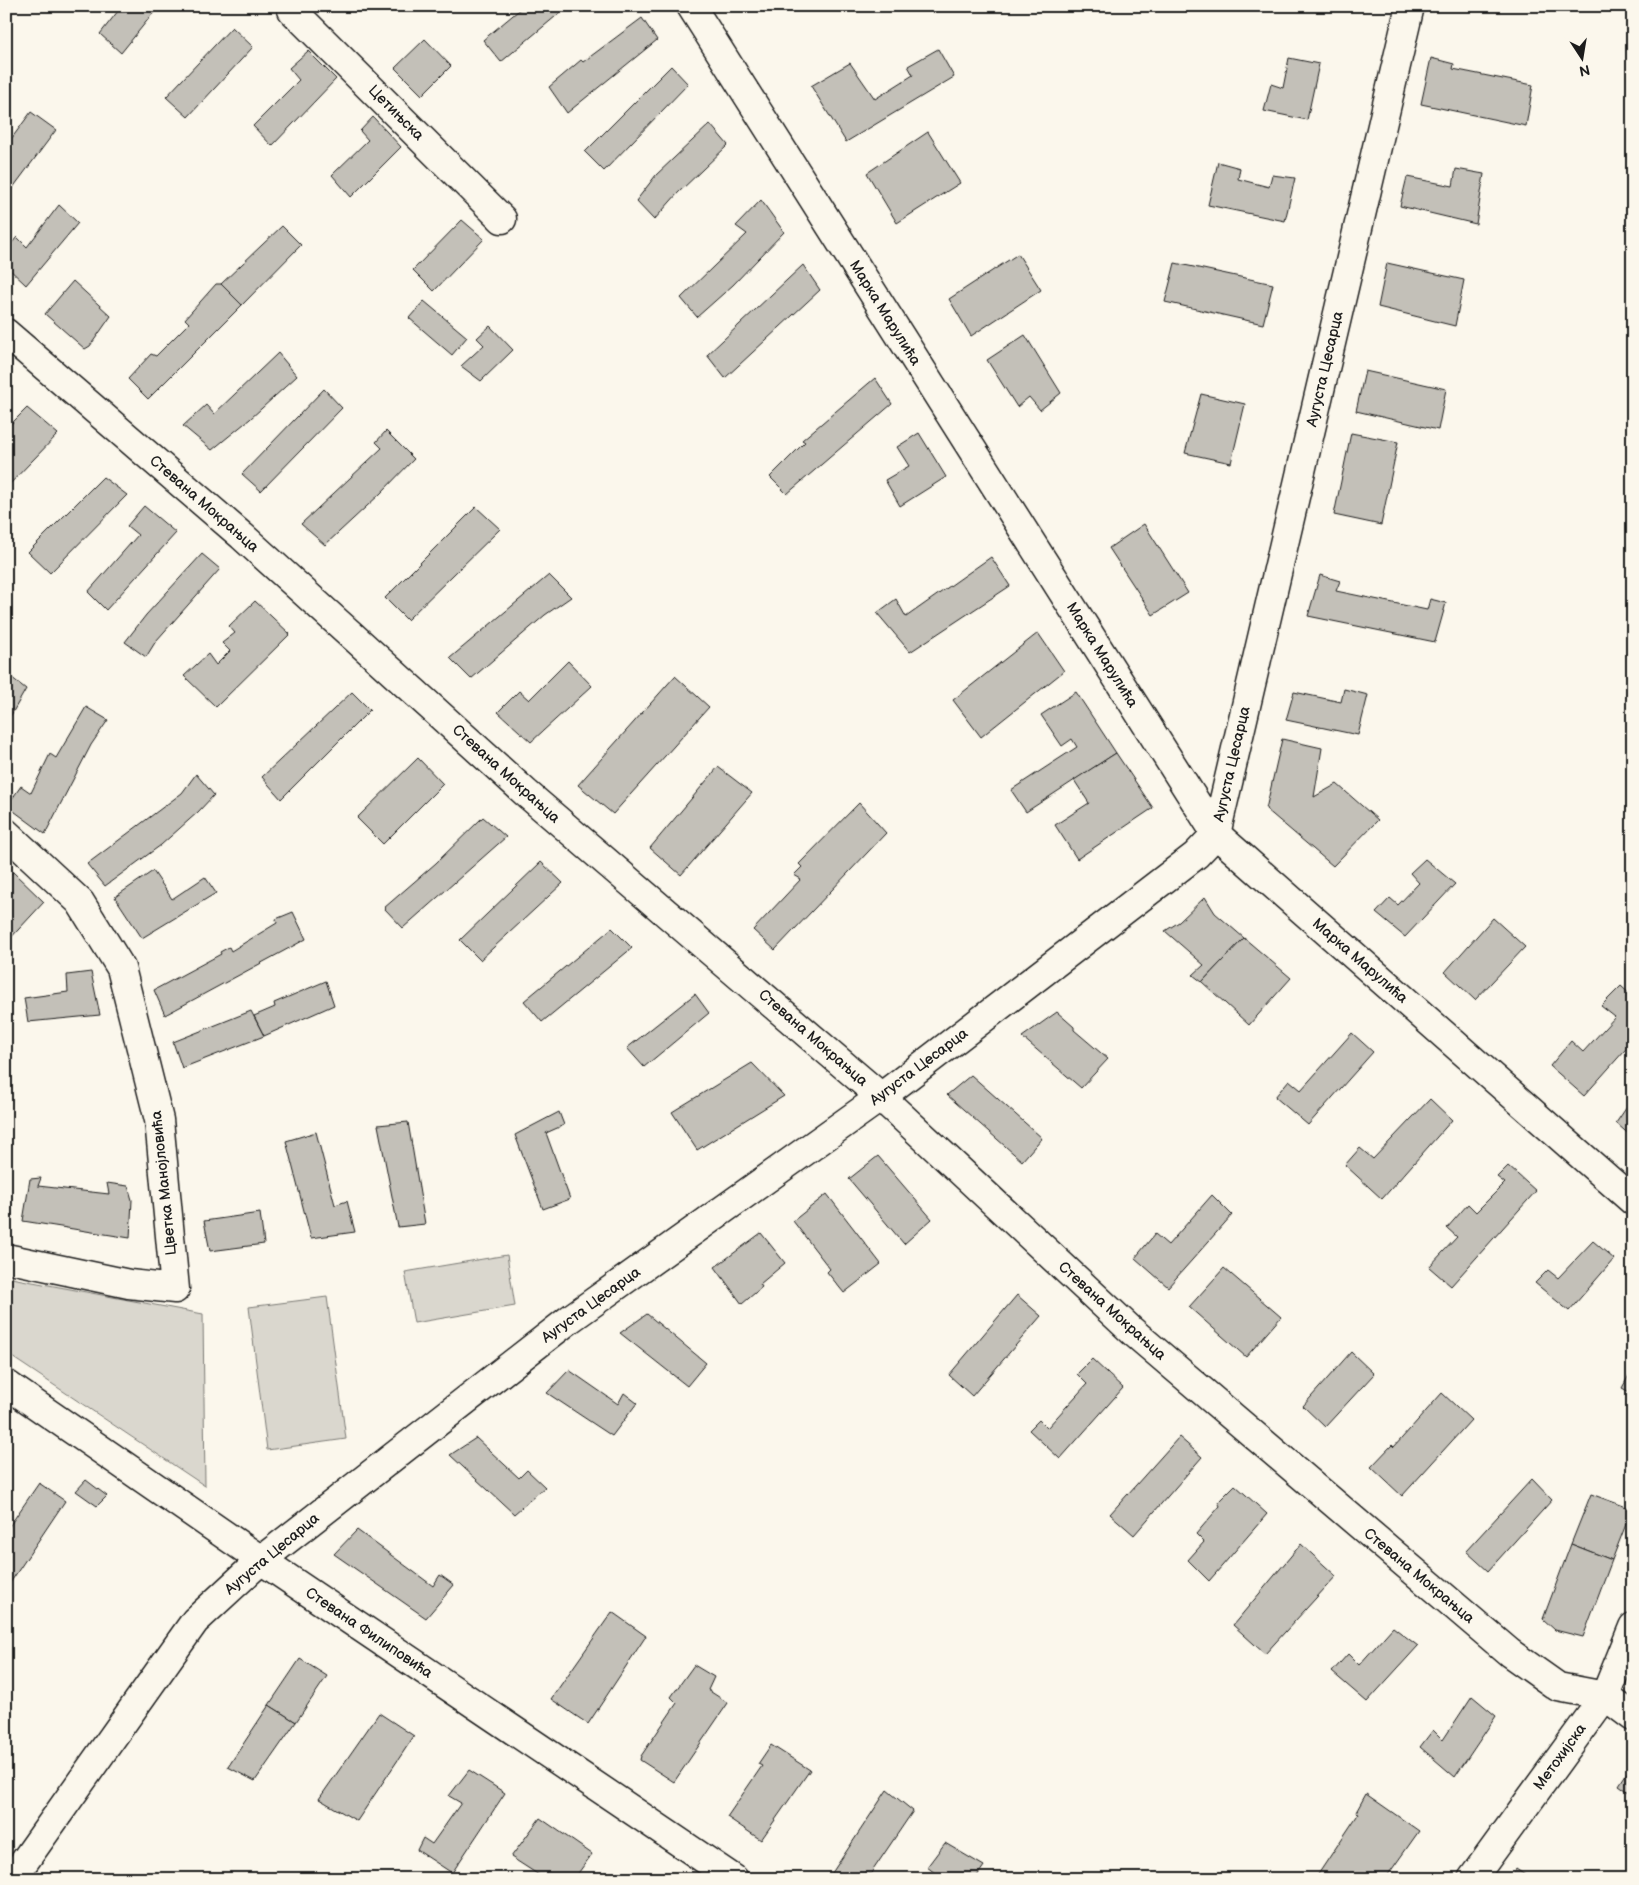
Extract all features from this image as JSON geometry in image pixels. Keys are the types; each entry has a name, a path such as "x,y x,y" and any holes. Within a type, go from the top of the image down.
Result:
{"street":[{"name":"Цетињска","path":"291,6 292,10 502,219"},
{"name":"Марка Марулића","path":"691,6 1216,834 1633,1201"},
{"name":"Аугуста Цесарца","path":"12,1879 195,1621 261,1560 570,1318 881,1097 1196,854 1216,834 1410,6"},
{"name":"Стевана Мокрањца","path":"6,333 242,536 526,793 881,1097 1132,1331 1510,1653 1558,1687 1605,1696 1633,1717"},
{"name":"Цветка Манојловића","path":"6,833 80,902 122,968 159,1120 175,1289 129,1284 6,1258"},
{"name":"Стевана Филиповића","path":"6,1384 261,1560 734,1879"},
{"name":"Метохијска","path":"1472,1879 1605,1696 1633,1627"}],"shaded area":[{"path":"507,1255 515,1306 414,1323 405,1272"},
{"path":"6,1277 203,1314 205,1486 6,1353"},
{"path":"327,1297 346,1439 267,1450 249,1307"}],"building":[{"path":"122,6 159,6 121,53 100,34"},
{"path":"524,6 568,6 501,62 483,40"},
{"path":"642,18 657,40 567,113 549,87 581,60 583,62"},
{"path":"232,27 253,47 188,117 166,97"},
{"path":"425,39 451,66 422,95 395,68"},
{"path":"938,49 954,77 846,142 811,86 850,63 875,99 913,75 908,66"},
{"path":"308,51 336,79 272,146 253,126 299,80 289,68"},
{"path":"1289,58 1319,64 1307,120 1264,111 1271,84 1283,88"},
{"path":"1431,58 1454,64 1453,69 1533,85 1526,126 1421,104"},
{"path":"671,66 688,84 604,171 585,152"},
{"path":"31,112 56,130 6,197 6,146"},
{"path":"373,117 401,147 351,197 332,175 368,140 360,131"},
{"path":"710,124 728,145 678,193 654,220 636,201 656,175"},
{"path":"928,132 960,183 897,223 867,173"},
{"path":"1218,162 1240,168 1238,179 1269,187 1272,175 1295,178 1285,221 1208,205"},
{"path":"1456,169 1484,174 1476,224 1400,206 1407,177 1453,186"},
{"path":"761,200 784,232 733,285 697,317 681,298 747,234 736,226"},
{"path":"59,205 78,223 26,285 6,266 6,250 17,237 27,247"},
{"path":"462,220 484,239 434,291 413,270"},
{"path":"282,226 301,245 242,305 221,284"},
{"path":"1018,254 1041,290 971,336 949,299"},
{"path":"1175,263 1273,284 1263,324 1165,302"},
{"path":"1387,263 1464,280 1455,326 1378,307"},
{"path":"803,265 820,290 725,378 707,355"},
{"path":"73,281 111,316 90,346 85,349 45,314"},
{"path":"216,284 221,284 242,305 148,399 128,379 151,354 156,356 189,323 185,319"},
{"path":"424,301 467,337 452,355 409,318"},
{"path":"490,326 513,350 481,381 461,366 484,345 477,338"},
{"path":"1025,335 1061,393 1040,410 1029,397 1017,407 987,360"},
{"path":"278,353 297,376 250,419 212,450 183,426 206,405 214,414"},
{"path":"1365,371 1446,389 1438,430 1356,411"},
{"path":"875,378 892,404 787,494 770,477 805,442 802,440"},
{"path":"324,389 342,408 261,491 242,474"},
{"path":"1201,394 1245,404 1231,463 1185,453"},
{"path":"27,408 58,434 6,488 6,429"},
{"path":"386,431 414,459 380,494 325,545 301,524 382,448 376,442"},
{"path":"919,433 946,477 900,506 885,480 909,466 897,447"},
{"path":"1351,433 1398,442 1381,525 1334,515"},
{"path":"103,477 127,495 50,573 28,552"},
{"path":"144,506 176,533 106,610 88,592 138,535 127,526"},
{"path":"476,507 500,529 407,620 385,598"},
{"path":"1144,524 1188,593 1153,615 1109,548"},
{"path":"202,554 220,569 156,641 146,657 125,642 146,615"},
{"path":"991,557 1010,586 910,652 877,613 896,599 906,617"},
{"path":"549,575 571,597 545,615 471,679 450,658"},
{"path":"1320,575 1340,581 1336,591 1427,610 1430,599 1446,603 1435,642 1308,616"},
{"path":"255,601 290,634 216,707 184,676 208,654 216,665 230,651 222,643 235,633 229,626"},
{"path":"1038,633 1064,671 981,737 953,700"},
{"path":"568,661 592,686 531,742 498,712 519,691 529,700"},
{"path":"6,673 26,689 6,724"},
{"path":"675,676 709,707 613,814 578,785"},
{"path":"1344,689 1368,695 1358,735 1286,720 1294,692 1341,702"},
{"path":"352,692 370,710 281,799 262,777"},
{"path":"1076,692 1116,753 1026,812 1011,790 1077,747 1072,739 1062,746 1041,715"},
{"path":"86,707 108,720 91,745 45,834 7,806 21,786 31,793 50,754 56,758"},
{"path":"1282,739 1322,748 1314,797 1337,784 1378,820 1333,866 1266,809"},
{"path":"1116,753 1153,808 1077,859 1055,825 1089,803 1074,780"},
{"path":"418,758 443,784 383,844 357,818"},
{"path":"718,767 752,793 681,875 650,848"},
{"path":"196,774 214,795 161,845 105,886 87,864 182,793"},
{"path":"859,803 886,833 775,950 753,930 801,879 794,875 802,867 799,864"},
{"path":"483,817 506,837 403,928 384,908 436,863"},
{"path":"1425,859 1455,884 1405,937 1376,913 1390,898 1398,905 1419,883 1410,873"},
{"path":"541,862 563,883 480,960 460,940"},
{"path":"153,871 172,899 205,877 216,893 142,938 115,897"},
{"path":"13,872 44,902 6,943 6,879"},
{"path":"1205,897 1215,913 1244,938 1202,982 1193,975 1204,965 1165,931 1179,922"},
{"path":"293,912 306,939 165,1015 154,990 221,954 220,952 229,947 231,951 277,923 276,919"},
{"path":"1493,918 1525,947 1475,1000 1445,972"},
{"path":"612,928 632,948 542,1022 524,1001"},
{"path":"1244,938 1291,978 1249,1025 1202,982"},
{"path":"91,972 100,1015 28,1022 24,998 68,992 67,975"},
{"path":"326,981 334,1005 264,1036 254,1016 275,1007 274,1003"},
{"path":"1621,986 1633,997 1633,1041 1584,1096 1550,1066 1571,1041 1583,1052 1615,1017 1601,1006"},
{"path":"695,994 709,1013 644,1067 627,1048"},
{"path":"251,1011 264,1036 182,1068 173,1042"},
{"path":"1057,1012 1074,1027 1074,1030 1108,1059 1081,1088 1022,1037"},
{"path":"1352,1033 1373,1052 1308,1125 1275,1097 1289,1080 1301,1090"},
{"path":"752,1063 784,1096 697,1150 672,1112"},
{"path":"971,1075 1042,1138 1022,1161 947,1095"},
{"path":"1430,1099 1452,1120 1382,1199 1345,1165 1360,1148 1373,1159"},
{"path":"1631,1101 1633,1102 1633,1138 1616,1123"},
{"path":"559,1112 564,1125 546,1133 570,1199 543,1209 515,1135"},
{"path":"408,1122 425,1224 398,1227 378,1125"},
{"path":"316,1132 335,1205 347,1201 355,1232 311,1238 286,1141"},
{"path":"878,1156 932,1219 904,1244 849,1179"},
{"path":"1508,1166 1536,1191 1451,1286 1429,1267 1457,1237 1447,1228 1468,1204 1476,1212 1505,1183 1497,1177"},
{"path":"41,1178 38,1186 109,1194 107,1183 128,1186 132,1200 130,1238 23,1221 30,1179"},
{"path":"827,1194 881,1264 844,1293 827,1272 830,1269 793,1221"},
{"path":"1212,1195 1232,1215 1168,1287 1135,1258 1155,1234 1168,1245"},
{"path":"260,1213 264,1244 210,1251 204,1221"},
{"path":"761,1233 785,1263 760,1284 762,1287 742,1304 715,1267"},
{"path":"1593,1241 1614,1259 1569,1311 1535,1283 1548,1270 1558,1278"},
{"path":"1224,1268 1281,1317 1246,1357 1189,1307"},
{"path":"1017,1295 1041,1316 972,1396 949,1375"},
{"path":"647,1314 706,1363 687,1386 620,1333"},
{"path":"1351,1352 1374,1374 1325,1427 1303,1406"},
{"path":"1092,1359 1123,1388 1060,1459 1029,1430 1039,1420 1047,1428 1087,1384 1077,1374"},
{"path":"1633,1368 1633,1394 1622,1388"},
{"path":"569,1370 618,1404 624,1393 637,1403 612,1436 547,1393"},
{"path":"1442,1393 1471,1420 1402,1496 1371,1467 1392,1445 1394,1447"},
{"path":"1179,1437 1202,1457 1134,1535 1110,1514"},
{"path":"476,1438 519,1478 527,1470 545,1487 514,1514 450,1455"},
{"path":"1532,1479 1552,1500 1488,1571 1466,1551"},
{"path":"86,1480 107,1496 97,1506 76,1491"},
{"path":"39,1483 65,1501 6,1589 6,1531"},
{"path":"1235,1485 1267,1514 1209,1581 1188,1560 1204,1542 1196,1534 1220,1506 1218,1502"},
{"path":"1591,1494 1632,1509 1612,1560 1571,1544"},
{"path":"357,1530 433,1586 440,1575 454,1585 426,1618 334,1554"},
{"path":"1301,1544 1336,1576 1265,1654 1233,1625"},
{"path":"1571,1544 1612,1560 1583,1637 1555,1630 1543,1619"},
{"path":"612,1612 646,1636 588,1724 551,1699"},
{"path":"1393,1627 1418,1646 1367,1702 1332,1672 1348,1654 1359,1665"},
{"path":"300,1659 327,1676 296,1722 269,1705"},
{"path":"694,1665 714,1677 708,1690 728,1703 674,1782 640,1760 677,1703 671,1697"},
{"path":"1472,1696 1496,1716 1455,1777 1420,1747 1433,1730 1443,1740"},
{"path":"269,1705 296,1722 255,1781 228,1767"},
{"path":"379,1713 414,1736 357,1821 319,1799"},
{"path":"771,1745 810,1770 761,1840 727,1817 762,1766 758,1764"},
{"path":"1630,1768 1633,1770 1633,1795 1619,1785"},
{"path":"469,1770 505,1793 452,1873 417,1850 423,1838 432,1844 461,1803 449,1796"},
{"path":"887,1790 913,1811 867,1879 828,1879"},
{"path":"1366,1794 1419,1831 1385,1879 1315,1879 1359,1813 1356,1812"},
{"path":"540,1818 592,1854 574,1879 545,1879 511,1857"},
{"path":"945,1843 984,1866 975,1879 937,1879 939,1876 927,1867"},
{"path":"1516,1869 1531,1879 1510,1879"}]}
